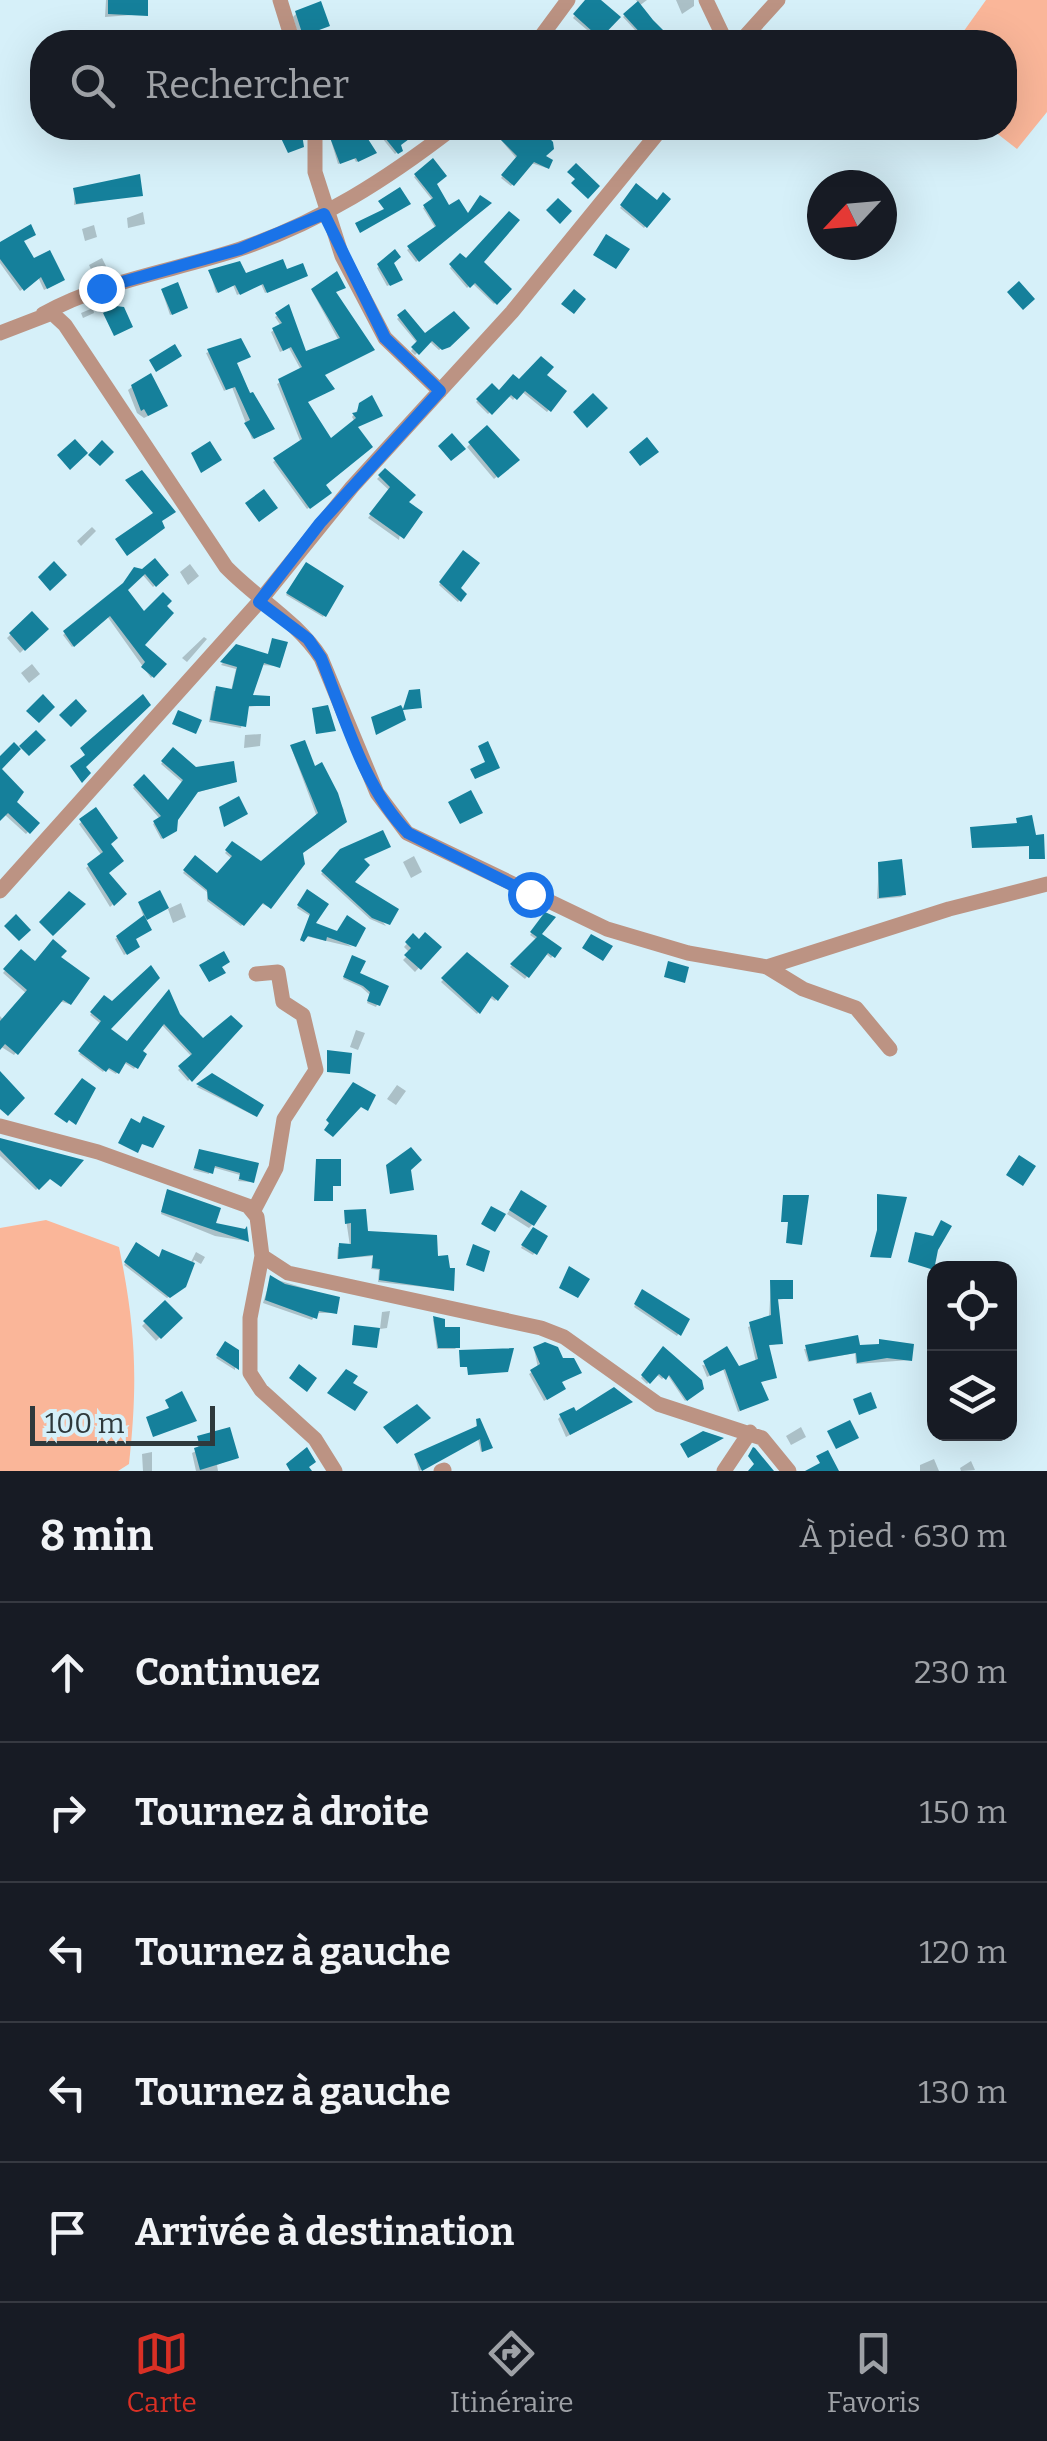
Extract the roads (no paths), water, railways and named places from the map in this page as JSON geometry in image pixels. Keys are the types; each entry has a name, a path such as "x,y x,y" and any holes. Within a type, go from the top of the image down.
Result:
{"street":[{"path":"280,0 289,30"},
{"path":"546,30 568,0"},
{"path":"706,0 720,30"},
{"path":"751,30 778,0"},
{"path":"315,140 314,172 324,214 385,338 440,391"},
{"path":"0,333 72,298 240,249 324,214 387,179 437,140"},
{"path":"0,891 259,602 320,523 522,300 652,140"},
{"path":"43,314 52,313 65,325 226,568 315,649 377,793 408,833 607,929 688,953 767,967 803,989 856,1008 890,1049"},
{"path":"767,967 949,909 1047,884"},
{"path":"256,974 278,972 283,1002 302,1015 316,1070 284,1119 276,1168 254,1210 262,1256 250,1318 250,1374 260,1390 314,1438 335,1471"},
{"path":"0,1126 98,1152 254,1210"},
{"path":"262,1256 288,1273 335,1287 541,1328 564,1337 658,1404 750,1432 769,1444 789,1471"},
{"path":"724,1471 750,1432"}]}
